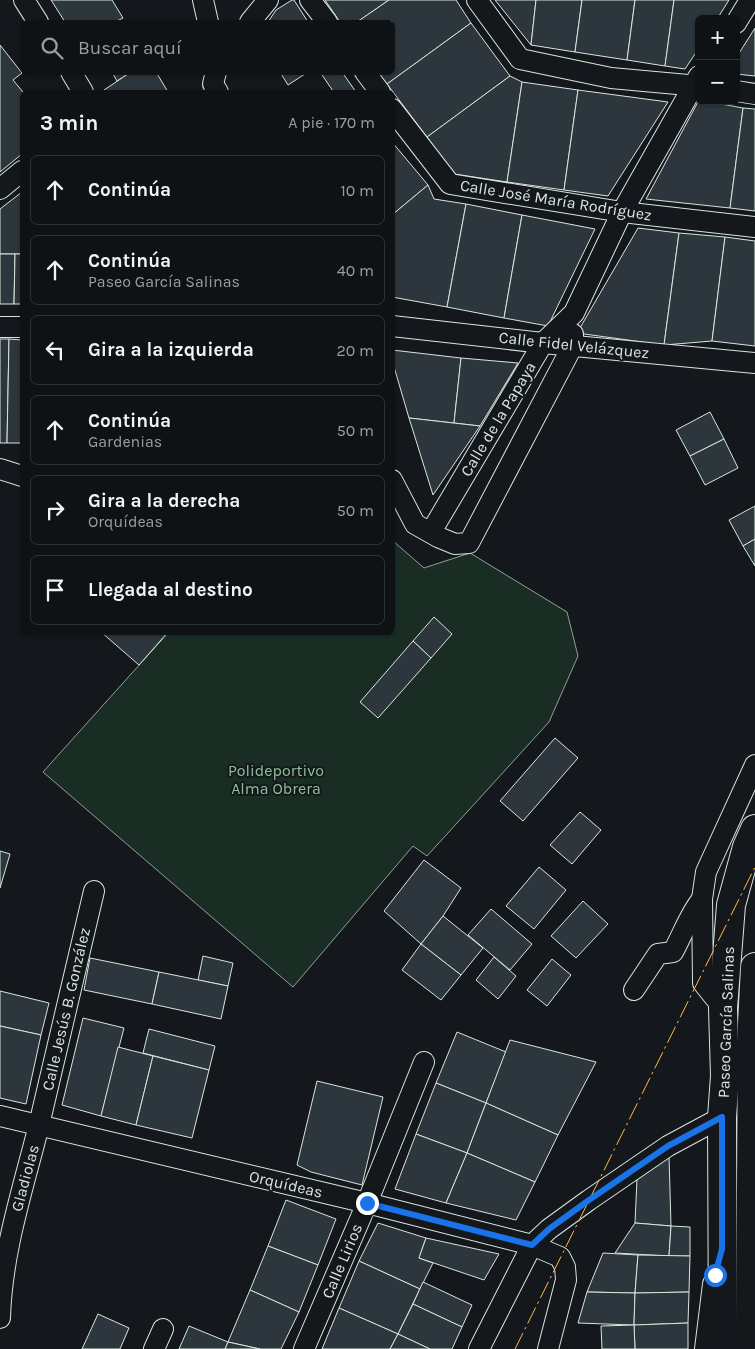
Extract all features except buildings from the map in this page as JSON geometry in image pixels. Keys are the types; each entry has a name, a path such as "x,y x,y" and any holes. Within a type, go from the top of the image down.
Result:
{"main road":[{"name":"Paseo García Salinas","path":"723,1349 722,1117 725,1076 724,1008 731,905 747,847 755,829"},
{"name":"Paseo García Salinas","path":"750,1349 753,1322 752,1033 755,967"}],"street":[{"path":"24,0 37,20"},
{"path":"203,0 208,20"},
{"path":"252,20 268,0"},
{"path":"310,0 325,20"},
{"path":"477,0 520,59 611,78 695,82"},
{"path":"740,16 750,0"},
{"path":"72,75 83,90"},
{"path":"215,75 213,84 217,90"},
{"path":"367,75 378,90"},
{"name":"Calle de la Papaya","path":"574,313 573,345 469,543 455,544 430,532 543,343 574,313 622,212 695,85"},
{"path":"740,92 755,94"},
{"name":"Calle José María Rodríguez","path":"395,113 450,184 622,212 755,227"},
{"path":"0,189 20,173"},
{"name":"Calle Fidel Velázquez","path":"395,326 543,343 755,363"},
{"path":"0,327 20,327"},
{"path":"0,469 20,475"},
{"path":"395,486 415,524 430,532"},
{"path":"724,1008 703,983 702,899 706,872 755,765"},
{"name":"Calle Jesús B. González","path":"39,1126 94,891"},
{"path":"634,990 658,954 672,952 692,911 702,899"},
{"name":"Calle Lirios","path":"304,1349 367,1203 424,1062"},
{"name":"Orquídeas","path":"0,1116 367,1203 532,1245 560,1257 565,1266 566,1280 548,1349"},
{"path":"479,1349 532,1245 549,1229 668,1146 722,1117"},
{"name":"Gladiolas","path":"0,1318 1,1288 16,1211 39,1126"},
{"path":"705,1349 710,1299 722,1249"},
{"path":"154,1349 163,1329"}],"green space":[{"name":"Polideportivo Alma Obrera","path":"395,543 424,568 470,553 567,612 578,656 549,722 427,856 413,846 293,987 43,772 166,635 395,635"}],"power":[{"path":"515,1349 755,867"}],"route":[{"path":"367,1203 532,1245 549,1229 668,1146 722,1117 722,1249 715,1275"}]}
